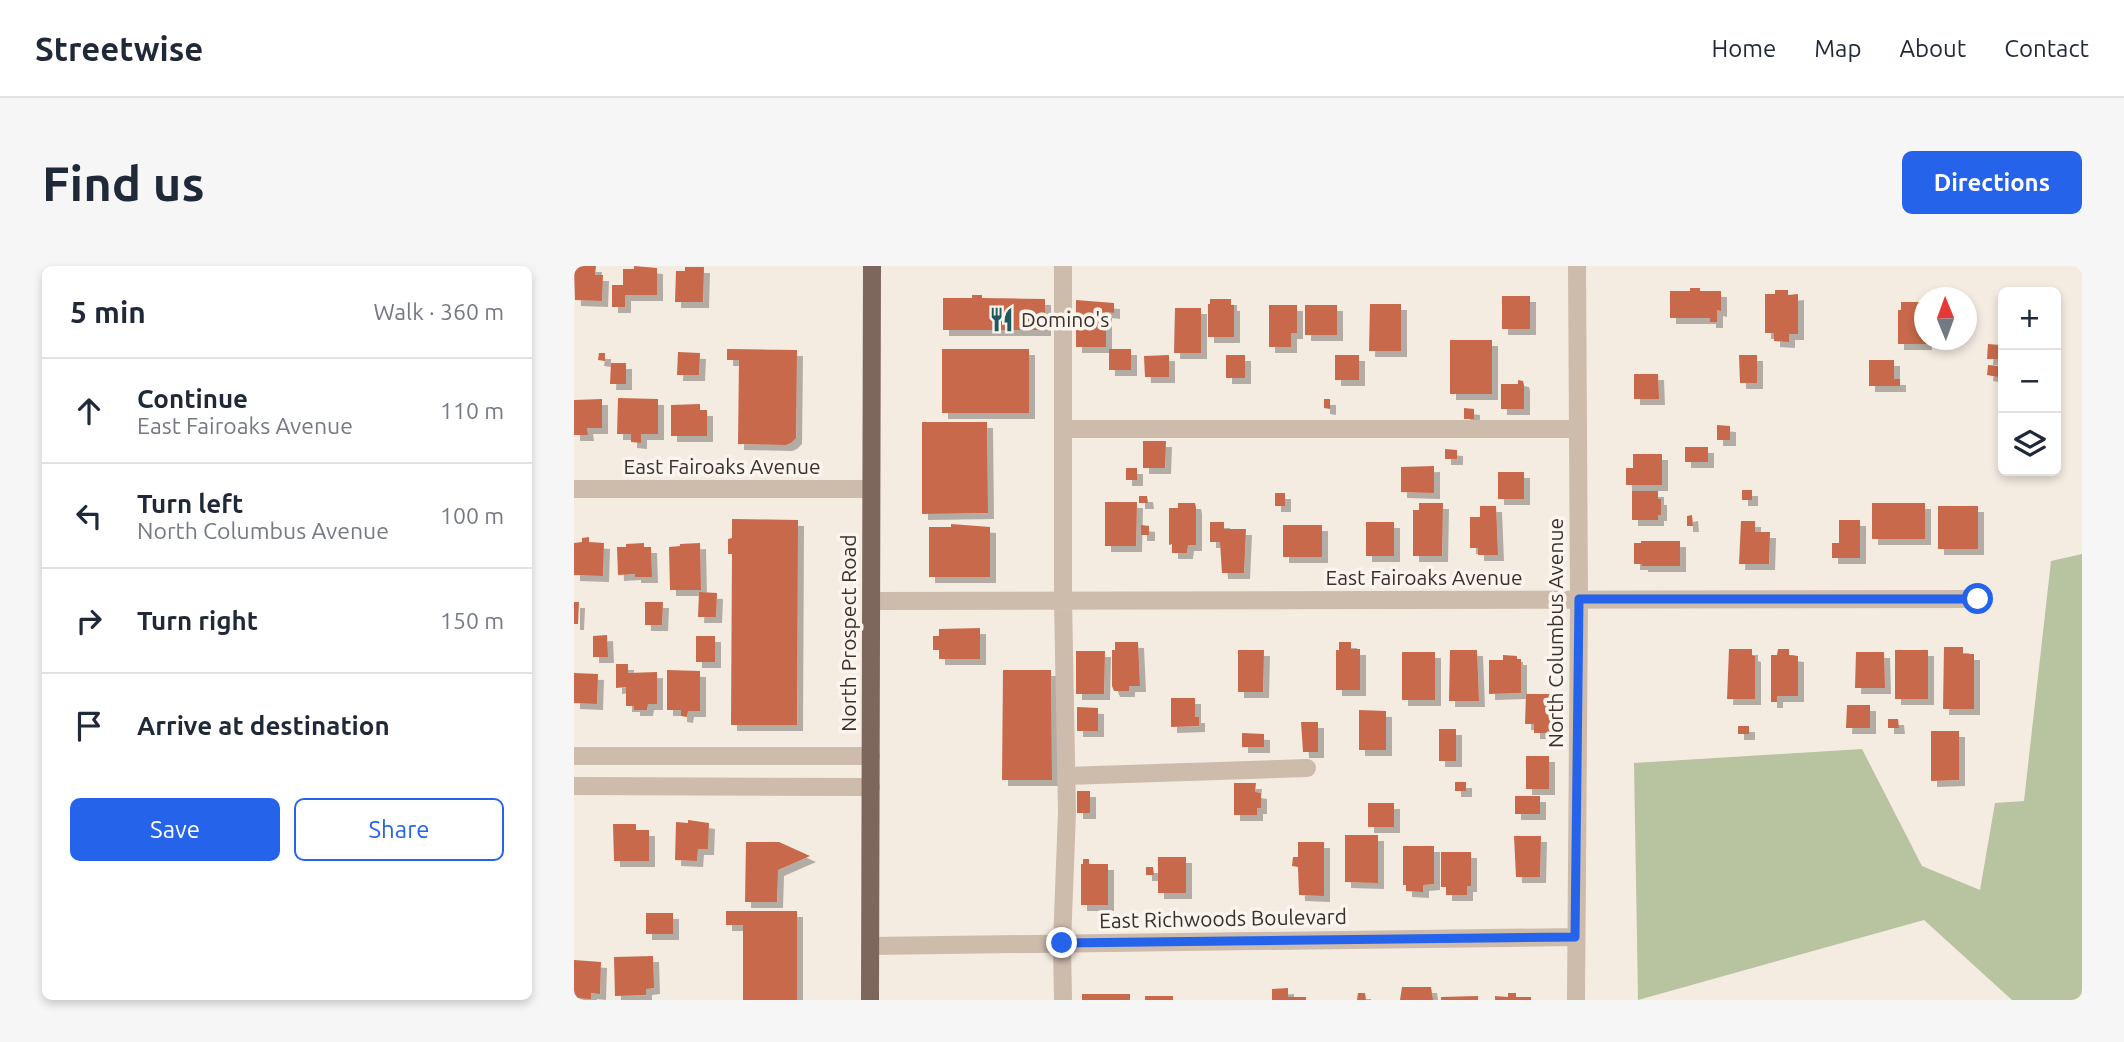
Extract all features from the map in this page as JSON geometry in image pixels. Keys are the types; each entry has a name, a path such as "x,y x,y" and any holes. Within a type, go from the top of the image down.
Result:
{"main road":[{"name":"North Prospect Road","path":"870,1000 872,266"}],"street":[{"path":"1063,266 1066,776 1063,1000"},
{"name":"North Columbus Avenue","path":"1576,1000 1579,599 1577,266"},
{"path":"1063,429 1578,429"},
{"name":"East Fairoaks Avenue","path":"574,489 870,489"},
{"name":"East Fairoaks Avenue","path":"871,601 1978,599"},
{"path":"574,757 871,756"},
{"path":"1066,776 1307,768"},
{"path":"574,786 871,787"},
{"name":"East Richwoods Boulevard","path":"870,946 1575,937"}],"green space":[{"path":"2082,554 2082,1000 2012,1000 1924,920 1638,1000 1634,763 1862,749 1922,866 1980,890 1995,803 2024,801 2051,561"}],"building":[{"path":"574,266 596,266 595,275 603,275 602,301 575,300"},
{"path":"634,266 657,268 657,295 625,295 625,307 612,307 612,285 623,285 623,269 634,269"},
{"path":"685,267 704,267 703,302 675,302 676,271 685,271"},
{"path":"1690,288 1721,291 1721,311 1717,310 1717,322 1710,322 1710,318 1670,318 1670,291 1690,291"},
{"path":"1775,290 1788,290 1788,295 1798,294 1798,334 1789,334 1789,342 1774,341 1774,333 1765,333 1765,294 1775,294"},
{"path":"972,295 982,295 982,298 1045,299 1045,330 943,330 943,298 972,298"},
{"path":"1502,296 1530,296 1530,329 1502,329"},
{"path":"1210,299 1231,299 1231,305 1234,305 1234,337 1208,337"},
{"path":"1076,300 1114,303 1114,313 1106,312 1106,347 1076,347"},
{"path":"1901,302 1914,302 1914,344 1898,344 1898,310 1901,310"},
{"path":"1370,304 1401,304 1401,351 1369,351"},
{"path":"1269,305 1297,305 1297,333 1291,333 1291,347 1269,347"},
{"path":"1305,305 1337,305 1337,335 1305,335"},
{"path":"1175,308 1201,308 1201,353 1174,353"},
{"path":"1450,340 1492,340 1492,394 1450,394"},
{"path":"1988,344 1998,345 1998,359 1987,359"},
{"path":"727,349 797,350 796,438 791,443 738,444 739,360 727,360"},
{"path":"942,349 1029,349 1029,413 942,413"},
{"path":"1109,349 1131,349 1131,370 1109,370"},
{"path":"678,352 700,353 699,375 677,375"},
{"path":"599,353 605,353 605,361 598,360"},
{"path":"1169,355 1169,377 1145,377 1144,356"},
{"path":"1226,355 1245,355 1245,378 1226,378"},
{"path":"1335,355 1359,355 1359,380 1335,380"},
{"path":"1739,355 1757,355 1757,383 1740,383"},
{"path":"1869,360 1894,360 1894,379 1900,379 1900,386 1869,386"},
{"path":"611,363 626,363 626,384 610,384"},
{"path":"1988,365 1998,366 1998,377 1987,375"},
{"path":"1634,374 1658,374 1659,399 1634,399"},
{"path":"1518,380 1523,381 1524,385 1524,409 1501,409 1501,384 1518,384"},
{"path":"618,398 658,399 658,434 641,434 641,443 631,442 631,434 617,434"},
{"path":"602,399 602,428 587,428 588,435 574,435 574,400"},
{"path":"1324,399 1330,399 1330,409 1324,408"},
{"path":"700,404 700,410 707,410 707,436 671,436 671,405"},
{"path":"1464,408 1474,409 1474,419 1464,419"},
{"path":"922,422 987,422 988,513 922,514"},
{"path":"1717,425 1730,426 1730,440 1717,440"},
{"path":"1143,441 1166,441 1165,468 1143,468"},
{"path":"1685,447 1708,447 1708,462 1685,462"},
{"path":"1445,449 1457,450 1457,459 1445,459"},
{"path":"1633,454 1662,454 1662,485 1626,485 1626,468 1633,468"},
{"path":"1434,466 1434,493 1401,492 1401,467"},
{"path":"1126,468 1137,468 1137,480 1126,480"},
{"path":"1498,472 1524,472 1524,499 1498,499"},
{"path":"1742,490 1752,490 1752,500 1742,500"},
{"path":"1632,491 1658,491 1661,515 1658,515 1658,520 1632,520"},
{"path":"1275,493 1285,493 1285,506 1275,506"},
{"path":"1139,496 1147,496 1148,503 1139,503"},
{"path":"1105,502 1137,502 1136,546 1105,546"},
{"path":"1178,503 1195,503 1196,508 1196,545 1188,545 1187,553 1172,553 1172,544 1169,545 1169,508 1178,508"},
{"path":"1419,503 1443,503 1442,556 1413,556 1413,510 1419,510"},
{"path":"1872,503 1925,503 1925,539 1872,539"},
{"path":"1480,506 1496,506 1498,555 1478,555 1478,548 1470,548 1470,517 1480,517"},
{"path":"1938,506 1978,506 1978,549 1938,549"},
{"path":"1692,515 1693,526 1687,526 1687,516"},
{"path":"732,519 798,520 797,725 731,725 732,554 728,554 728,539 732,538"},
{"path":"1839,520 1860,520 1860,558 1832,558 1832,543 1839,543"},
{"path":"1741,521 1755,521 1755,532 1770,532 1769,564 1739,564"},
{"path":"1210,522 1224,522 1224,529 1246,529 1244,573 1222,573 1220,542 1210,542"},
{"path":"1366,522 1394,522 1394,556 1366,556"},
{"path":"951,524 990,527 990,577 929,577 929,527 951,527"},
{"path":"1141,525 1149,526 1149,535 1141,535"},
{"path":"1283,525 1322,525 1322,557 1283,557"},
{"path":"589,537 589,542 604,543 603,576 574,575 574,543"},
{"path":"1680,541 1680,566 1634,564 1634,543"},
{"path":"644,543 644,547 651,547 652,577 618,575 617,547"},
{"path":"700,543 701,590 670,590 669,547"},
{"path":"699,592 717,593 716,617 698,617"},
{"path":"574,602 579,602 578,624 574,624"},
{"path":"645,602 663,602 662,625 645,625"},
{"path":"980,628 980,659 939,659 939,650 933,650 933,636 939,636 939,629"},
{"path":"607,635 608,657 593,657 593,636"},
{"path":"696,636 715,636 715,662 696,662"},
{"path":"1115,642 1138,642 1140,686 1129,686 1129,691 1114,691 1112,686 1112,650 1115,650"},
{"path":"1339,642 1351,642 1351,649 1360,649 1360,690 1336,690 1336,650 1339,650"},
{"path":"1944,647 1963,647 1963,654 1974,654 1974,709 1943,709"},
{"path":"1729,649 1752,649 1752,655 1755,656 1755,699 1727,699"},
{"path":"1778,649 1789,649 1789,655 1798,656 1798,696 1777,696 1777,702 1771,702 1771,655 1777,655"},
{"path":"1238,650 1264,650 1263,692 1238,692"},
{"path":"1450,650 1477,650 1479,701 1449,701"},
{"path":"1895,650 1928,650 1928,699 1895,699"},
{"path":"1076,651 1105,651 1104,694 1076,694"},
{"path":"1402,652 1435,652 1435,700 1402,700"},
{"path":"1856,652 1884,652 1885,688 1855,688"},
{"path":"1503,655 1521,659 1521,693 1489,694 1489,660 1503,660"},
{"path":"616,664 628,664 628,673 657,672 657,704 648,704 647,710 634,710 634,706 626,706 626,687 616,688"},
{"path":"667,670 700,671 700,711 688,711 687,717 681,716 681,710 667,710"},
{"path":"1003,670 1051,670 1052,780 1002,780"},
{"path":"574,673 598,674 597,704 574,703"},
{"path":"1526,694 1554,694 1552,733 1534,733 1534,724 1525,724"},
{"path":"1171,698 1195,698 1195,717 1199,717 1199,726 1171,727"},
{"path":"1847,705 1870,705 1870,728 1846,728"},
{"path":"1077,707 1098,708 1098,731 1077,731"},
{"path":"1359,710 1386,711 1386,750 1359,750"},
{"path":"1888,719 1898,719 1899,728 1888,728"},
{"path":"1301,722 1318,722 1318,752 1303,752"},
{"path":"1738,726 1749,726 1749,734 1738,734"},
{"path":"1439,729 1456,729 1456,761 1439,761"},
{"path":"1931,731 1959,731 1959,780 1931,781"},
{"path":"1242,733 1264,734 1264,747 1242,747"},
{"path":"1526,756 1549,756 1549,789 1526,789"},
{"path":"1455,782 1466,782 1466,791 1455,791"},
{"path":"1234,783 1256,783 1255,792 1261,793 1261,808 1257,808 1257,815 1234,815"},
{"path":"1077,791 1090,791 1090,813 1077,813"},
{"path":"1515,796 1540,796 1540,814 1515,814"},
{"path":"1368,803 1394,803 1394,827 1368,827"},
{"path":"688,820 709,823 708,849 698,849 697,861 675,860 676,822 688,823"},
{"path":"613,824 636,824 636,830 649,830 649,861 614,861"},
{"path":"1345,835 1378,835 1378,883 1345,882"},
{"path":"1514,836 1541,836 1540,877 1516,877"},
{"path":"746,842 779,842 810,856 778,870 777,902 745,902"},
{"path":"1298,842 1324,842 1324,896 1299,895 1298,867 1292,866 1293,857 1298,857"},
{"path":"1403,846 1434,846 1434,884 1423,885 1423,892 1406,891 1406,885 1403,885"},
{"path":"1441,852 1471,852 1471,886 1467,886 1467,895 1446,895 1446,887 1441,887"},
{"path":"1158,857 1186,857 1186,893 1158,893"},
{"path":"1083,859 1089,859 1089,864 1108,864 1108,905 1081,905"},
{"path":"1146,867 1153,867 1154,875 1146,875"},
{"path":"726,911 797,911 797,1000 743,1000 743,925 726,925"},
{"path":"646,913 673,913 673,934 646,934"},
{"path":"653,956 654,988 646,989 646,995 615,996 614,957"},
{"path":"574,960 601,962 600,994 591,993 591,999 574,998"},
{"path":"1402,987 1431,987 1433,1000 1400,1000"},
{"path":"1288,988 1288,997 1306,997 1306,1000 1272,1000 1272,989"},
{"path":"1358,993 1365,993 1366,1000 1357,1000"},
{"path":"1508,993 1516,993 1516,997 1531,997 1531,1000 1495,1000 1495,996 1508,997"},
{"path":"1082,994 1130,994 1130,1000 1082,1000"},
{"path":"1145,996 1173,996 1173,1000 1145,1000"},
{"path":"1478,996 1478,1000 1441,1000 1441,997"}],"place":[{"name":"Domino's","path":"1001,319"}],"route":[{"path":"1062,943 1575,937 1579,599 1978,599"}]}
